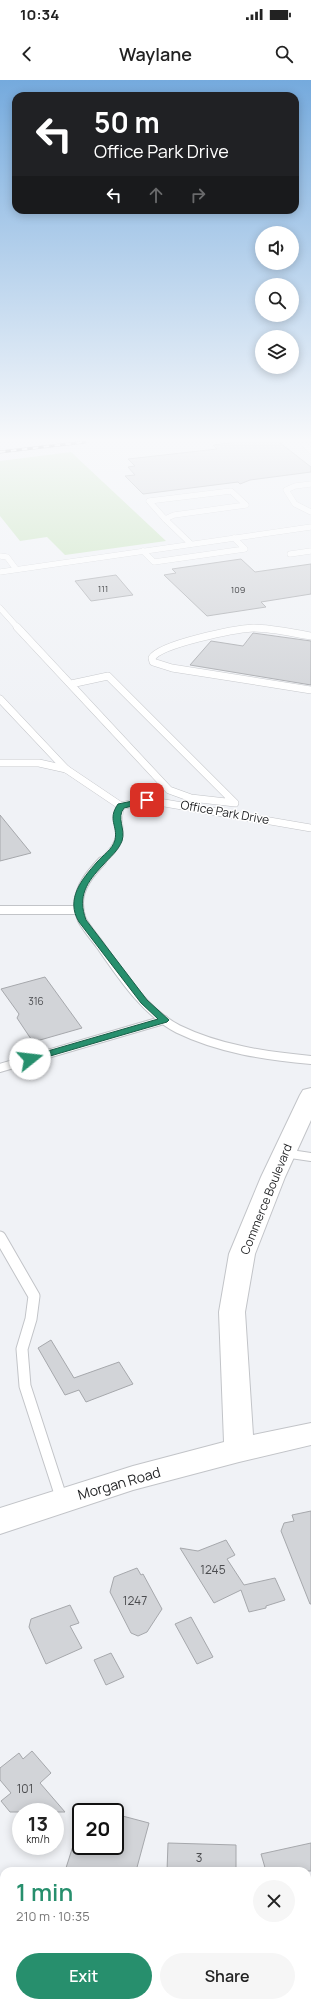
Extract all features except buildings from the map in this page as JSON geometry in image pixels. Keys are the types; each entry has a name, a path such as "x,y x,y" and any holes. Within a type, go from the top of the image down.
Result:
{"street":[{"name":"Commerce Boulevard","path":"239,1450 232,1312 242,1254 284,1153 311,1095"},
{"name":"Morgan Road","path":"0,1521 133,1478 239,1450 311,1434"}],"lane":[{"path":"178,532 191,544"},
{"path":"0,572 277,532"},
{"path":"143,551 154,562 245,549 234,538"},
{"path":"290,554 311,551"},
{"path":"0,556 7,557 16,569"},
{"path":"0,608 70,684 174,793 235,803 108,676 70,684"},
{"path":"311,636 255,628 240,629 173,645 155,653 152,658 153,662 172,668 311,690"},
{"path":"0,699 66,769 121,806 116,813 119,839 114,850 100,863 80,890 78,910 82,920 144,1002 164,1020 204,1041 285,1058 311,1060"},
{"path":"0,763 39,763 66,769"},
{"name":"Office Park Drive","path":"121,806 147,800 166,802 311,828"},
{"path":"0,910 78,910"},
{"path":"0,1068 164,1020"},
{"path":"284,1153 311,1157"},
{"path":"0,1237 34,1296 31,1319 22,1349 25,1386 62,1500"}],"green space":[{"path":"13,532 156,532 166,541 65,555 47,537 20,541"}],"route":[{"path":"30,1059 164,1020 144,1002 82,920 78,910 80,890 100,863 114,850 119,839 116,813 121,806 128,803 147,800"}]}
